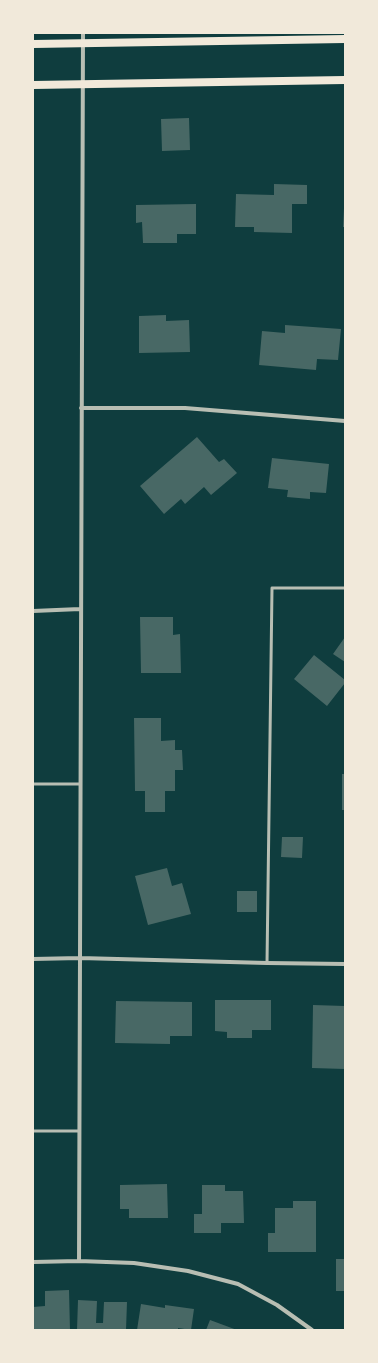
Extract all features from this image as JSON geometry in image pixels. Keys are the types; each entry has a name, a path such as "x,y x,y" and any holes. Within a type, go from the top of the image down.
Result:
{"main road":[{"path":"33,44 345,39"},
{"path":"33,85 345,80"}],"street":[{"path":"79,1261 83,33"},
{"path":"81,408 185,408 345,421"},
{"path":"33,611 80,609"},
{"path":"33,959 80,958 345,964"},
{"path":"33,1262 79,1261 134,1263 188,1271 238,1284 276,1305 312,1330"}],"lane":[{"path":"267,963 272,588 345,588"},
{"path":"33,784 80,784"},
{"path":"33,1131 79,1130"}],"building":[{"path":"189,118 190,150 162,151 161,119"},
{"path":"274,184 307,185 307,204 292,204 292,233 254,232 254,227 235,227 236,194 274,195"},
{"path":"196,204 196,234 177,234 177,243 143,243 142,222 136,223 136,205"},
{"path":"344,208 345,227 343,227"},
{"path":"166,315 166,321 189,320 190,352 139,353 139,316"},
{"path":"285,325 341,329 338,360 317,359 316,370 259,365 262,331 285,333"},
{"path":"197,437 219,462 224,459 237,473 211,495 204,487 185,504 181,499 164,514 140,486"},
{"path":"272,458 329,464 326,493 310,492 310,499 287,497 288,490 268,488"},
{"path":"140,617 173,617 173,635 180,634 181,673 141,673"},
{"path":"345,637 345,662 333,654"},
{"path":"314,655 345,680 345,683 327,706 294,679"},
{"path":"134,718 161,718 161,741 175,740 175,750 182,750 183,770 175,770 175,791 165,791 165,812 145,812 145,791 135,791"},
{"path":"342,774 345,774 345,810 342,810"},
{"path":"282,837 303,837 302,858 281,857"},
{"path":"167,868 172,886 182,883 191,914 148,925 135,876"},
{"path":"237,891 257,891 257,912 237,912"},
{"path":"215,1000 271,1000 271,1030 252,1030 252,1038 227,1038 227,1032 215,1031"},
{"path":"116,1001 192,1002 192,1036 170,1036 170,1044 115,1043"},
{"path":"313,1005 345,1006 345,1069 312,1068"},
{"path":"167,1184 168,1218 129,1218 129,1209 120,1209 120,1185"},
{"path":"202,1185 225,1185 225,1191 243,1191 244,1223 221,1223 221,1233 194,1233 194,1214 202,1214"},
{"path":"293,1201 316,1201 316,1252 268,1252 268,1233 275,1233 275,1208 293,1208"},
{"path":"336,1259 345,1259 345,1291 336,1291"},
{"path":"69,1290 70,1330 33,1330 33,1307 45,1306 45,1291"},
{"path":"78,1300 97,1301 96,1323 103,1323 104,1302 127,1302 126,1330 77,1330"},
{"path":"141,1304 165,1308 165,1305 194,1309 191,1330 178,1328 178,1330 137,1330"},
{"path":"210,1320 237,1330 206,1330"}]}
